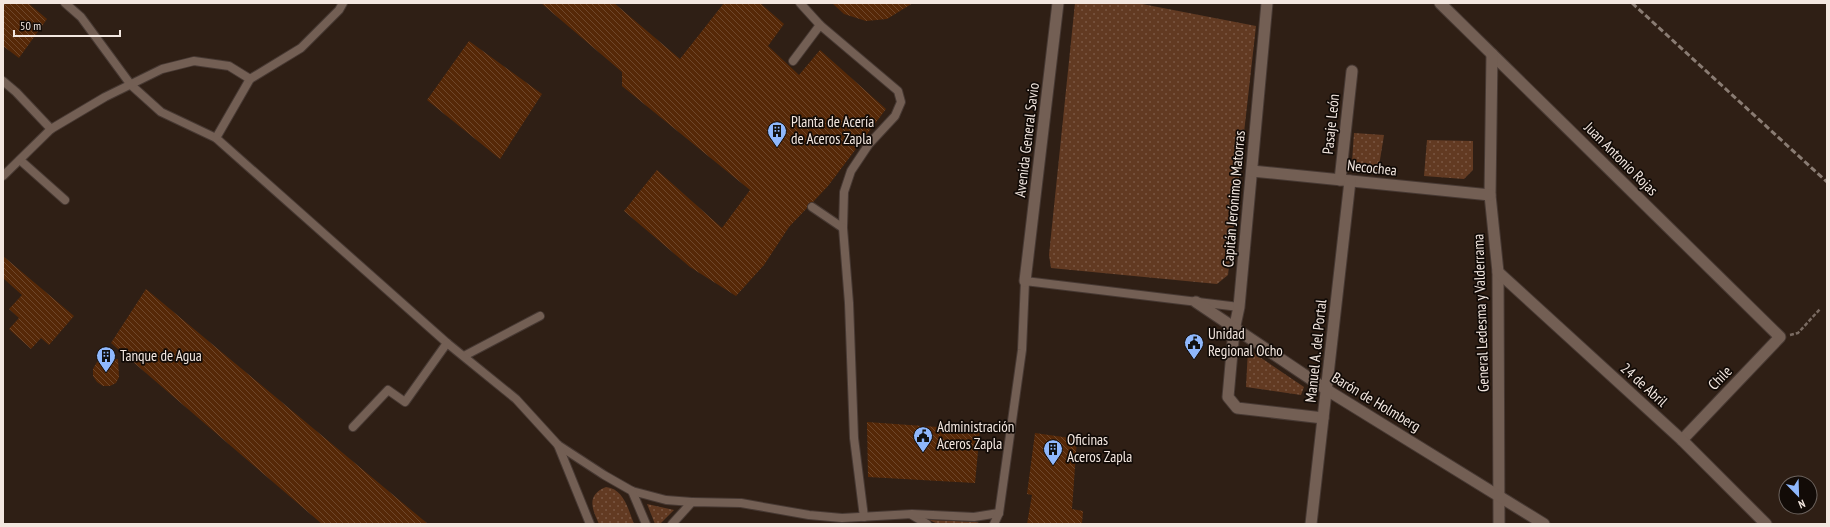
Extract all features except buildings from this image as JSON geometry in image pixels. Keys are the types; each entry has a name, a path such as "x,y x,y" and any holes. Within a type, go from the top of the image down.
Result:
{"street":[{"name":"Avenida General Savio","path":"1025,281 1058,3"},
{"name":"Capitán Jerónimo Matorras","path":"1267,3 1239,307 1234,330 1228,397 1237,408 1323,418"},
{"name":"Juan Antonio Rojas","path":"1440,3 1780,337"},
{"name":"General Ledesma y Valderrama","path":"1492,54 1490,195 1498,272 1499,524"},
{"name":"Pasaje León","path":"1345,180 1352,71"},
{"name":"Necochea","path":"1252,171 1490,195"},
{"name":"Manuel A. del Portal","path":"1311,524 1327,390 1345,180"},
{"name":"24 de Abril","path":"1498,272 1682,440 1766,524"},
{"name":"Barón de Holmberg","path":"1196,302 1234,330 1327,390 1544,524"},
{"name":"Chile","path":"1682,440 1780,337"}],"lane":[{"path":"65,3 81,17 131,85 161,112 216,138 447,343 516,400 558,445 632,491 666,500 741,503 809,515 842,518 912,514 974,517 998,513"},
{"path":"216,138 250,79 301,48 339,10 343,3"},
{"path":"800,3 820,25 898,91 901,102 895,116 869,144 851,171 844,192 843,228 849,303 854,438 864,517"},
{"path":"793,60 820,25"},
{"path":"3,176 51,129 105,97 162,69 194,61 229,66 250,79"},
{"path":"3,81 16,92 51,129"},
{"path":"20,160 65,200"},
{"path":"812,207 843,228"},
{"path":"994,524 998,513 1022,350 1025,281 1239,307"},
{"path":"464,356 540,316"},
{"path":"353,427 388,390 405,402 447,343"},
{"path":"558,445 590,524"},
{"path":"632,491 646,524"},
{"path":"672,524 692,502"},
{"path":"998,513 1000,524"},
{"path":"912,514 927,524"}],"path":[{"path":"1780,337 1798,333 1820,310"}],"shaded area":[{"path":"1075,3 1137,3 1256,26 1228,275 1217,284 1051,268 1049,255"},
{"path":"1354,133 1384,135 1378,172 1362,170 1352,162"},
{"path":"1427,140 1473,141 1473,170 1464,179 1424,176"},
{"path":"1248,349 1304,387 1301,395 1246,387"},
{"path":"606,487 617,492 621,496 627,506 634,524 599,524 594,513 592,503 595,494"},
{"path":"647,504 674,510 660,524 655,524"},
{"path":"929,520 976,522 982,524 938,524"}],"railway":[{"path":"1632,3 1827,182"}],"place":[{"name":"Planta de Acería de Aceros Zapla","path":"777,148"},
{"name":"Unidad Regional Ocho","path":"1194,360"},
{"name":"Tanque de Agua","path":"106,373"},
{"name":"Administración Aceros Zapla","path":"923,453"},
{"name":"Oficinas Aceros Zapla","path":"1053,466"}]}
